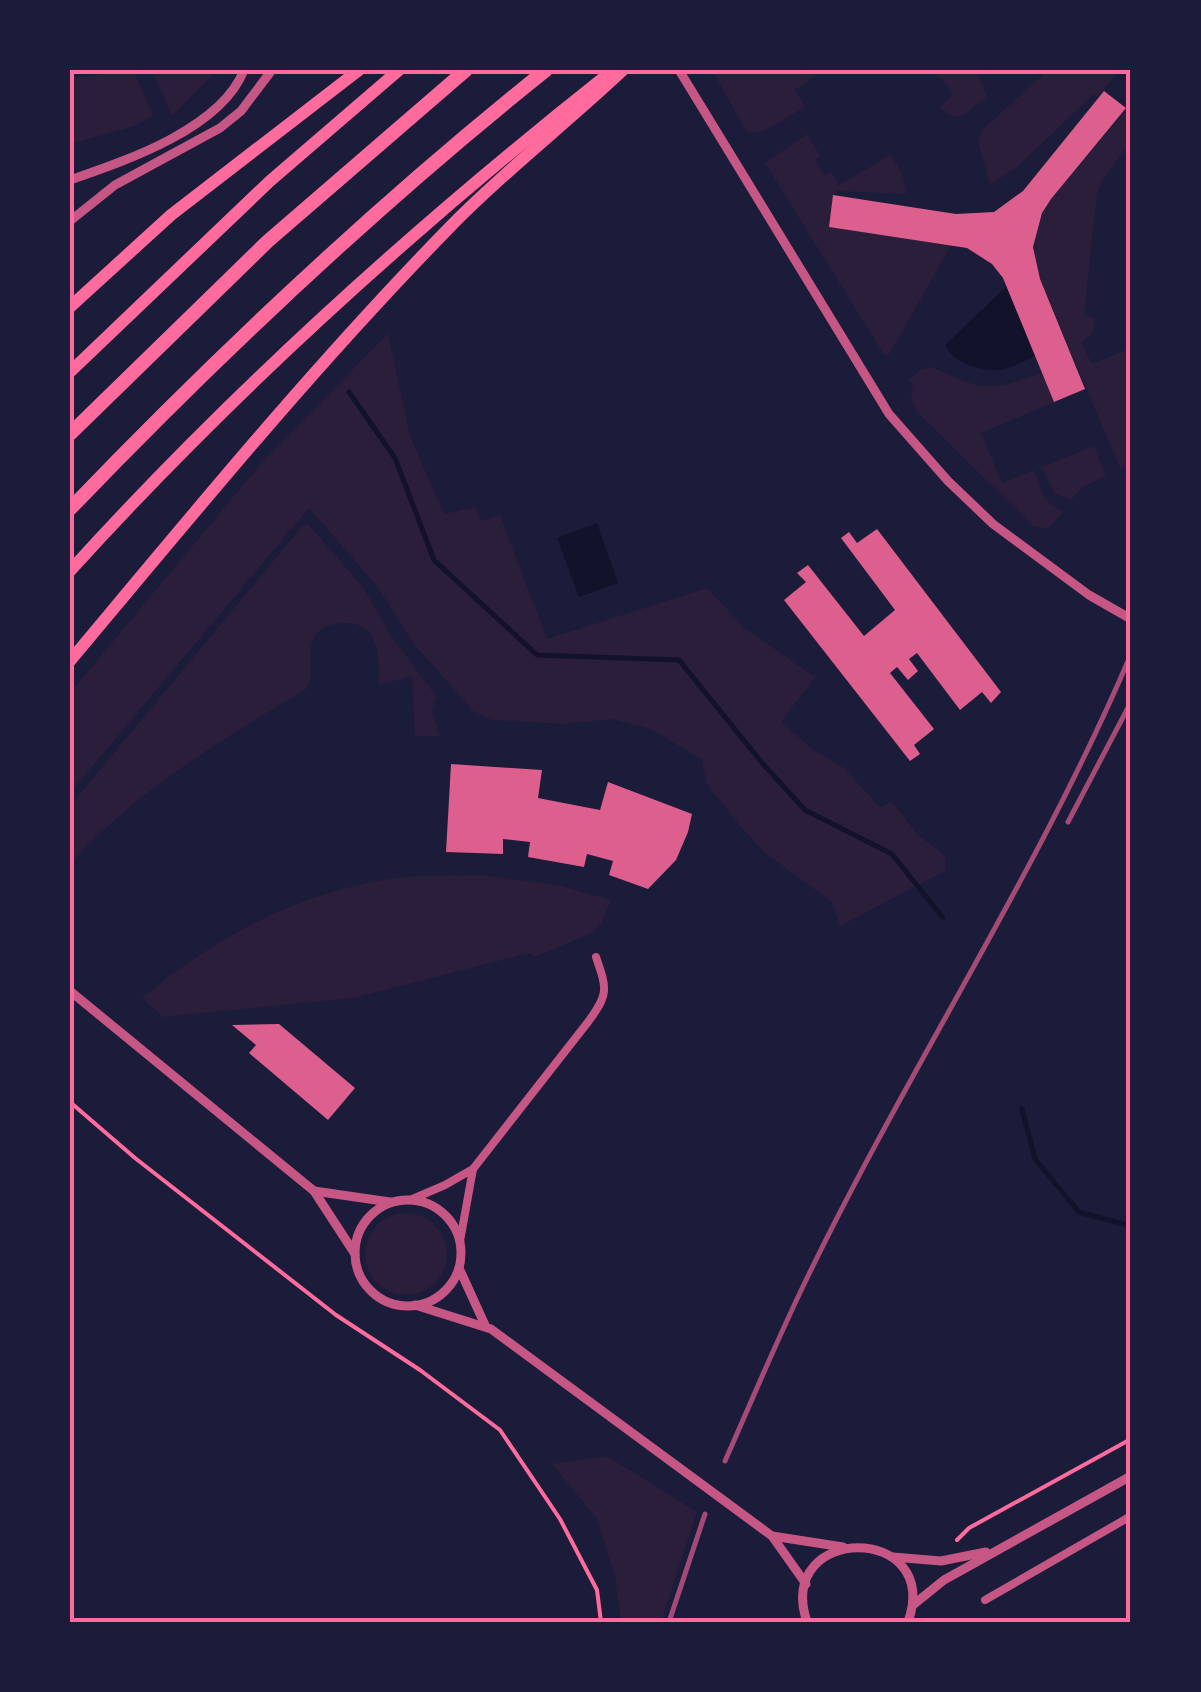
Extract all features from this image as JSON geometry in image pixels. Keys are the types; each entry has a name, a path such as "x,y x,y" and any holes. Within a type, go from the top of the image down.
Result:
{"highway":[{"path":"70,307 171,215 358,70"},
{"path":"70,372 262,188 398,70"},
{"path":"70,434 268,241 466,70"},
{"path":"70,509 314,268 546,70"},
{"path":"70,571 204,430 287,351 426,224 613,70"},
{"path":"70,661 234,464 431,246 623,70"}],"street":[{"path":"70,180 142,152 199,122 234,89 244,70"},
{"path":"70,222 116,184 220,128 242,111 272,70"},
{"path":"678,70 889,414 984,516 1131,620"},
{"path":"314,1191 393,1202 410,1200 446,1186 473,1169 604,1002 604,982 596,957"},
{"path":"70,991 314,1191 355,1254 360,1276 375,1294 392,1303 415,1305 485,1325 772,1536 804,1544 867,1546 890,1556 941,1561 998,1548"},
{"path":"473,1169 459,1267 485,1325"},
{"path":"410,1200 442,1212 460,1240"},
{"path":"355,1254 364,1223 393,1202"},
{"path":"415,1305 444,1291 459,1267"},
{"path":"912,1605 944,1580 998,1548 1131,1476"},
{"path":"984,1600 1131,1516"},
{"path":"772,1536 806,1584"},
{"path":"808,1622 803,1603 806,1584 821,1560 847,1547"},
{"path":"890,1556 908,1578 910,1621"}],"path":[{"path":"70,1102 135,1158 336,1314 500,1430 560,1519 590,1576 597,1590 600,1622"},
{"path":"957,1540 969,1528 1131,1439"}],"shaded area":[{"path":"152,70 217,70 172,116"},
{"path":"712,70 825,70 795,90 805,107 764,131 747,133"},
{"path":"928,70 976,70 987,97 964,115 953,117 940,107 953,94 946,83"},
{"path":"1048,70 1119,70 1097,97 1094,94 1018,166 990,185 978,141 981,131"},
{"path":"135,74 153,115 135,126 70,144 70,78"},
{"path":"1131,105 1131,141 1097,193 1084,316 1095,317 1092,334 1081,342 1092,364 1131,348 1131,459 1121,470 1040,279 1035,247 1037,228 1051,199"},
{"path":"807,134 820,155 815,160 824,175 831,172 839,185 890,155 902,172 906,194 835,191 829,227 951,245 885,356 765,163"},
{"path":"1007,286 1035,356 995,370 959,360 945,345"},
{"path":"388,333 410,436 444,514 475,507 481,521 500,515 547,639 707,588 746,629 815,677 781,722 812,749 844,768 880,807 892,802 917,834 945,856 945,871 840,926 832,902 765,853 739,825 707,784 702,760 651,729 612,719 564,724 492,720 473,711 414,644 377,586 309,508 70,793 70,693 258,467"},
{"path":"932,367 986,386 1042,373 1054,402 981,433 1002,483 1034,470 1045,500 1063,512 1048,529 1033,526 916,411 909,379 921,369"},
{"path":"1094,446 1106,476 1083,487 1071,500 1054,493 1042,467"},
{"path":"597,523 618,583 579,597 557,538"},
{"path":"308,524 363,587 390,634 436,696 432,712 440,736 415,736 412,676 379,685 376,646 367,630 348,623 329,625 319,631 311,645 311,676 305,690 152,790 70,864 70,806 303,525"},
{"path":"482,875 561,886 611,900 592,933 535,957 530,953 354,998 163,1017 142,998 225,939 316,897 394,878"},
{"path":"406,1213 422,1216 435,1225 444,1238 444,1270 435,1283 422,1292 406,1295 390,1292 377,1283 368,1270 365,1254 368,1238 377,1225 390,1216"},
{"path":"607,1456 697,1512 661,1622 621,1622 615,1576 597,1519 552,1464"}],"building":[{"path":"1104,91 1126,108 1051,199 1042,213 1033,247 1040,279 1085,389 1054,402 1003,278 992,264 967,248 829,227 833,195 956,214 994,212 1023,191"},
{"path":"877,529 1001,692 991,703 982,692 960,710 917,653 909,659 918,671 908,680 897,667 890,673 934,729 914,745 920,754 910,761 784,600 806,582 797,573 808,565 864,636 895,610 841,538 849,532 857,543"},
{"path":"451,764 542,770 538,798 600,810 608,782 692,814 688,832 676,860 648,889 609,875 613,861 587,854 584,867 528,857 530,842 503,839 503,854 446,852"},
{"path":"279,1024 355,1088 328,1120 249,1053 256,1045 232,1025"}],"waterway":[{"path":"349,392 395,458 434,560 537,655 679,660 805,810 892,854 943,918"},
{"path":"1022,1109 1035,1159 1079,1212 1131,1226"}],"railway":[{"path":"725,1461 848,1196 1057,812 1131,654"},
{"path":"1068,822 1131,702"},
{"path":"669,1622 705,1514"}]}
